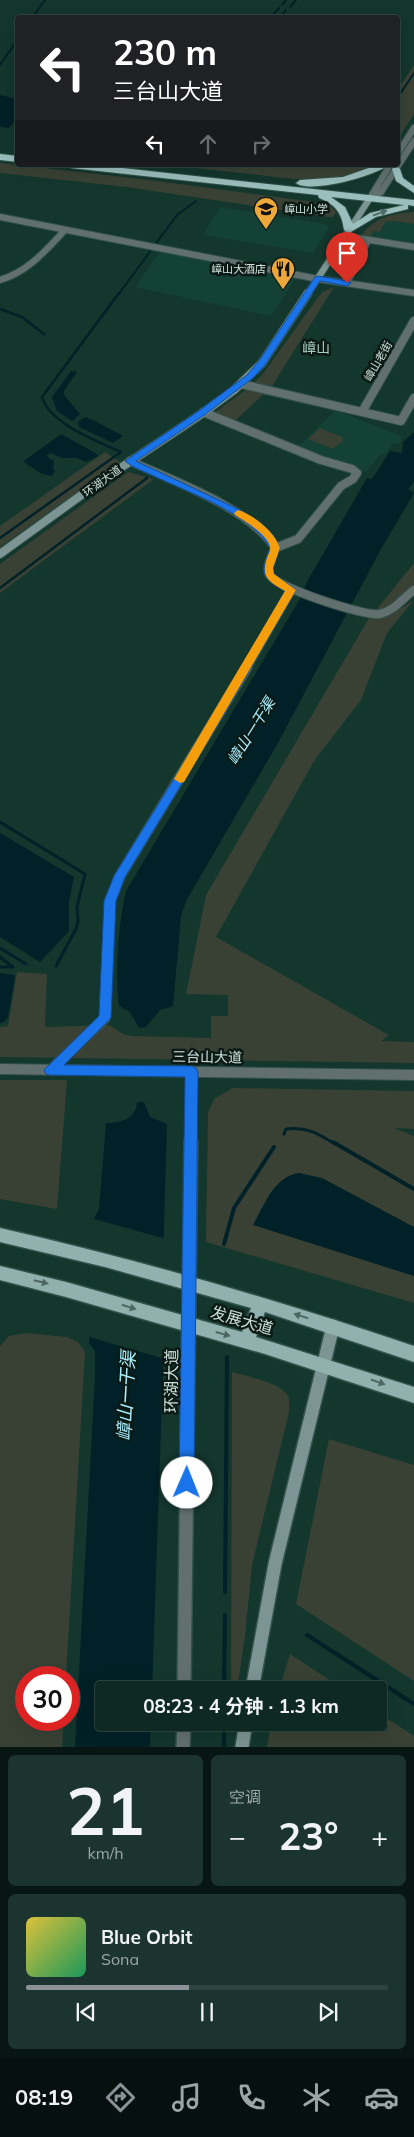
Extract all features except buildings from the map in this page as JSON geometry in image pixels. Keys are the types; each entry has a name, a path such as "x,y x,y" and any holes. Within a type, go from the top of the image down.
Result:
{"highway":[{"path":"0,150 15,151"},
{"path":"0,157 15,159"},
{"path":"92,167 414,197"},
{"path":"157,167 297,186 327,183 350,178 379,167"},
{"path":"393,167 399,179 414,190"},
{"path":"297,186 338,204 347,214 347,233"},
{"path":"374,194 414,205"},
{"path":"347,233 380,212 414,205"}],"main road":[{"name":"环湖大道","path":"0,554 241,384 262,363 374,194"},
{"name":"发展大道","path":"0,1236 85,1255 182,1281 333,1326 414,1354"},
{"name":"发展大道","path":"0,1273 83,1293 413,1392"},
{"path":"247,1341 260,1304"},
{"path":"254,1681 275,1564 333,1326"},
{"path":"242,1747 245,1731"}],"street":[{"path":"400,150 414,128"},
{"path":"400,158 414,141"},
{"path":"374,194 393,167"},
{"path":"0,217 318,279 414,293"},
{"path":"0,280 9,278 22,269 45,251 65,230"},
{"path":"347,233 368,240 414,247"},
{"path":"347,283 368,240"},
{"name":"嶂山老街","path":"362,412 414,321"},
{"path":"241,384 401,422 414,398"},
{"path":"203,412 321,460 352,469 357,473 353,479 342,486 298,539 275,548"},
{"path":"130,461 248,518 259,526 269,537 275,548 268,568 269,575 275,581 293,591 374,615 385,614 414,590"},
{"path":"50,1070 105,1018 110,901 120,876 293,591"},
{"name":"三台山大道","path":"0,1070 414,1075"},
{"name":"环湖大道","path":"184,1681 182,1281 192,1072"},
{"path":"183,1747 184,1731"}],"shaded area":[{"path":"414,65 414,114 400,136 400,86"},
{"path":"0,163 15,165 15,167 35,167 150,180 314,202 332,207 336,212 333,217 328,217 126,187 0,173"},
{"path":"186,167 367,167 342,177 327,179 280,178"},
{"name":"嶂山小学","path":"220,207 330,225 313,253 203,235"},
{"path":"414,212 414,224 393,221 385,222 380,232 373,231 370,238 361,236 371,225 384,218 391,215"},
{"path":"393,221 414,224 414,245 370,238 373,231 380,232 384,222"},
{"path":"160,252 296,278 271,316 135,287"},
{"path":"334,287 272,386 252,384 262,375 322,292"},
{"path":"247,389 266,392 236,420 319,454 316,456 214,413"},
{"path":"336,410 403,437 399,444 395,443 391,446 385,455 381,454 366,472 298,446"},
{"path":"320,428 342,437 344,440 333,449 308,439"},
{"path":"105,452 120,462 0,547 0,526"},
{"path":"128,472 154,479 0,593 0,564"},
{"path":"414,563 414,586 391,604 376,610"},
{"path":"414,600 387,633 361,700 314,761 216,937 389,1035 381,1041 414,1042 414,1063 0,1057 0,1027 8,1026 17,972 47,974 45,1027 109,1025 123,1034 132,1036 211,1038 211,1016 228,1016 228,995 186,994 206,895 369,618 387,617"},
{"path":"0,1080 67,1080 57,1209 0,1199"},
{"path":"233,1088 414,1091 414,1129 394,1128 414,1136 414,1303 206,1242 208,1112 215,1098"},
{"path":"26,1333 67,1337 78,1342 85,1352 67,1666 15,1666 15,1731 63,1731 62,1747 0,1747 0,1346 9,1336"},
{"path":"232,1372 279,1387 288,1396 289,1412 252,1565 238,1681 231,1681"},
{"path":"329,1439 414,1465 414,1681 296,1604"},
{"path":"290,1654 331,1681 282,1681"},
{"path":"387,1718 414,1736 414,1747 267,1747 270,1731 387,1731"}],"water":[{"path":"0,95 15,99 15,121 9,128 0,127"},
{"path":"71,371 77,372 64,391 64,395 80,414 72,421 57,411 52,397"},
{"path":"85,417 123,436 113,443 79,427 78,422"},
{"name":"嶂山一干渠","path":"414,432 414,482 408,489 414,493 381,549 279,741 186,901 181,916 173,1006 160,1010 146,1027 139,1028 130,1012 119,1006 117,978 118,949 126,891 301,597 308,580 367,478 372,479 390,451 402,453 403,442"},
{"path":"61,434 98,456 86,462 77,458 62,458 50,453 46,456 54,461 53,469 55,471 52,476 42,474 25,463 24,461"},
{"path":"0,833 74,877 69,901 69,931 40,962 0,937"},
{"path":"0,973 14,975 15,978 8,1017 4,1022 0,1023"},
{"name":"嶂山一干渠","path":"137,1102 144,1102 150,1117 167,1124 163,1370 152,1681 95,1681 95,1731 151,1731 150,1747 75,1747 76,1731 80,1731 79,1666 95,1377 95,1351 89,1343 94,1218 99,1210 106,1123 127,1119 136,1108"},
{"path":"299,1173 322,1178 414,1227 414,1276 253,1225 276,1186 290,1175"}],"pier":[{"path":"91,1218 166,1239 165,1359 86,1336"}],"waterway":[{"path":"34,15 45,0"},
{"path":"282,5 286,0"},
{"path":"290,7 296,0"},
{"path":"273,15 279,8"},
{"path":"282,15 286,10"},
{"path":"0,65 15,43"},
{"path":"400,94 414,73"},
{"path":"118,295 177,215 196,201"},
{"path":"0,538 121,452 88,437 64,423 47,407 42,397 119,293"},
{"path":"0,309 22,317 44,334"},
{"path":"0,588 147,478"},
{"path":"0,822 85,874 77,907 78,922 76,929 56,966"},
{"path":"0,948 26,964"},
{"path":"0,957 13,967 0,967"},
{"path":"284,1134 286,1129 306,1130 318,1134 335,1144"},
{"path":"333,1142 414,1189"},
{"path":"224,1244 234,1208 274,1147"},
{"path":"225,1592 227,1357"},
{"path":"224,1681 225,1615"},
{"path":"307,1635 414,1704"},
{"path":"224,1731 224,1747"}],"slow traffic":[{"path":"180,779 291,590 275,581 269,575 268,568 275,548 274,544 259,526 238,513"}],"place":[{"name":"嶂山小学","path":"266,230"},
{"name":"嶂山大酒店","path":"283,290"}],"district":[{"name":"嶂山","path":"316,348"}],"route":[{"path":"187,1483 192,1072 50,1070 105,1018 110,901 120,876 217,718 291,590 275,581 269,575 268,568 275,548 269,537 259,526 235,511 130,461 203,412 250,377 262,363 318,279 347,283"}]}
